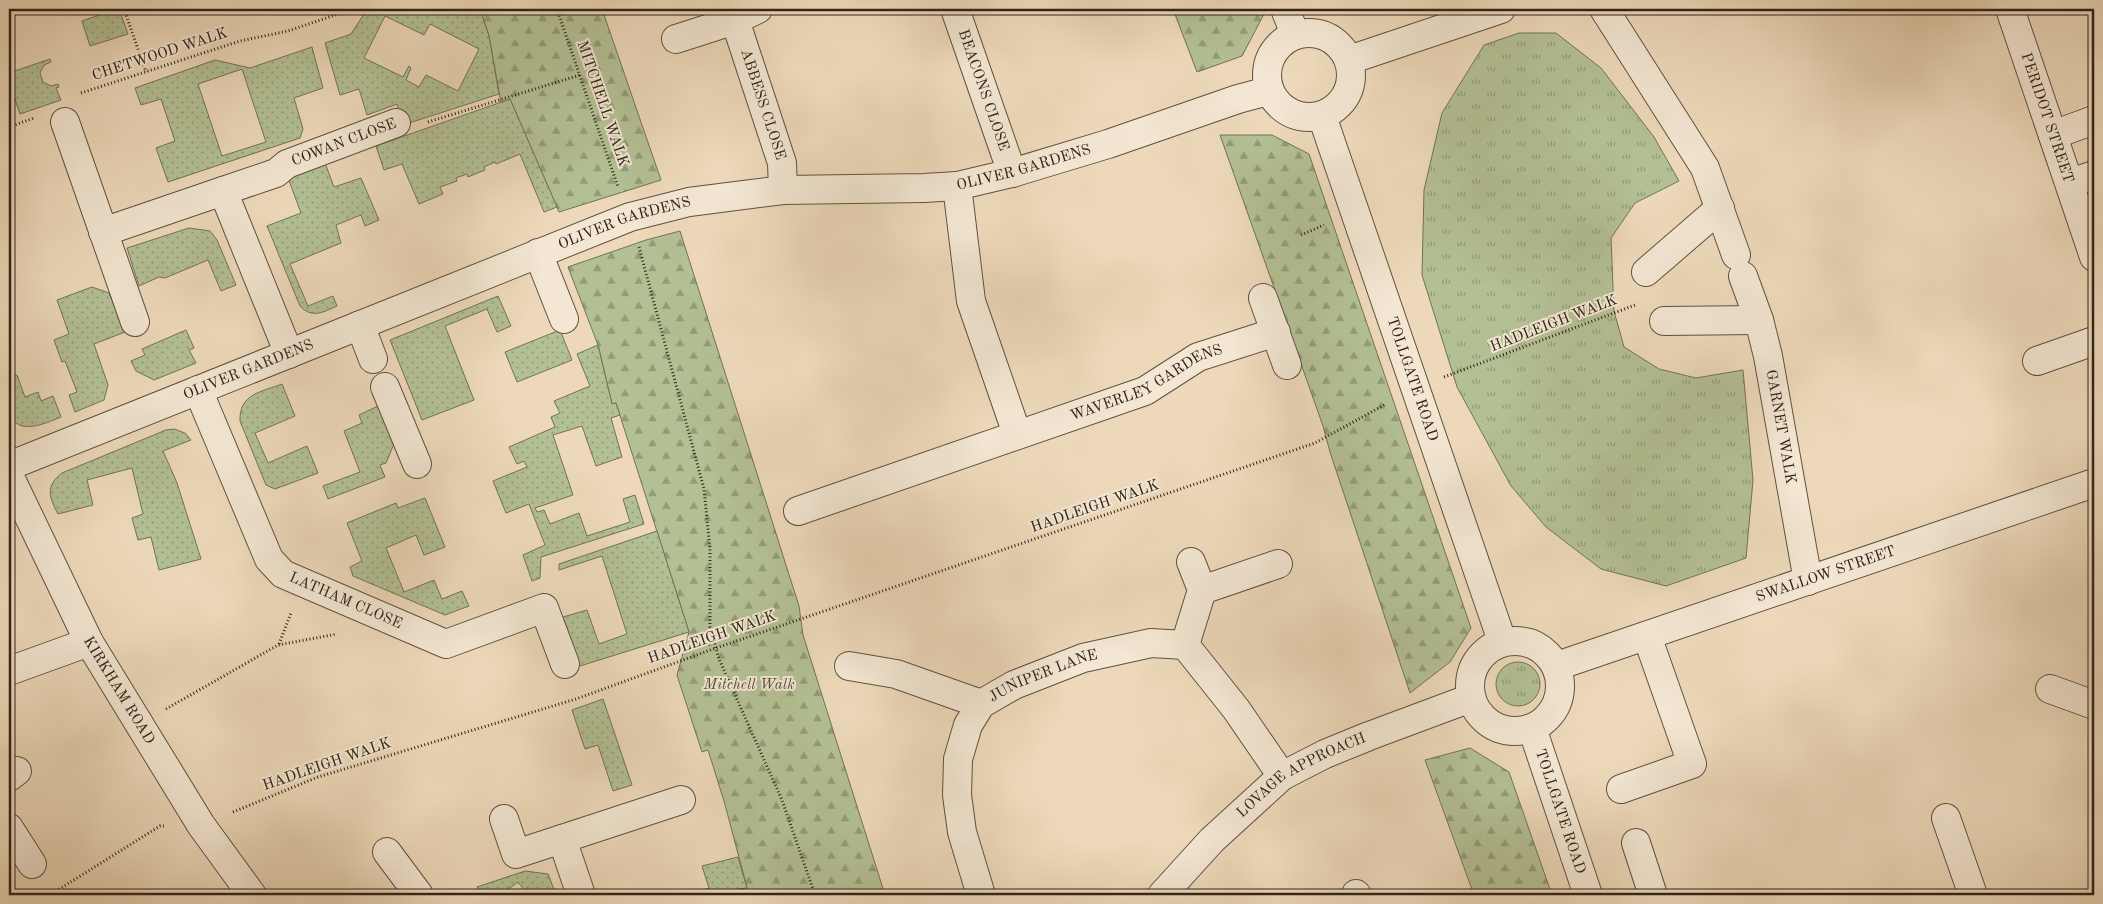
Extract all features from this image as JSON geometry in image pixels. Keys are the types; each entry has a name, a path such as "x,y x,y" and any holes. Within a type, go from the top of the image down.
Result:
{"street":[{"name":"BEACONS CLOSE","path":"955,9 1012,173"},
{"path":"1285,9 1295,34"},
{"path":"1349,60 1439,19 1501,9"},
{"name":"GARNET WALK","path":"1604,9 1705,168 1720,208 1759,320 1768,356 1808,581"},
{"name":"PERIDOT STREET","path":"2010,9 2054,135 2082,179 2094,256"},
{"name":"ABBESS CLOSE","path":"676,38 747,15 782,163 783,190"},
{"path":"1317,32 1336,42 1349,60 1351,83 1348,90 1341,104 1322,116 1300,118 1281,108 1268,91 1266,68 1276,47 1295,34 1317,32"},
{"name":"OLIVER GARDENS","path":"9,466 630,217 689,202 783,190 957,186 1012,173 1108,144 1238,99 1268,91"},
{"name":"TOLLGATE ROAD","path":"1322,116 1502,641"},
{"path":"2054,135 2094,120"},
{"path":"65,122 135,322"},
{"name":"COWAN CLOSE","path":"103,232 276,173 287,164 396,123"},
{"path":"957,186 971,301 1017,434"},
{"path":"223,191 289,354"},
{"path":"1646,272 1720,208"},
{"path":"538,253 564,319"},
{"path":"1263,298 1287,365"},
{"path":"1664,321 1759,320"},
{"path":"360,325 373,358"},
{"name":"WAVERLEY GARDENS","path":"798,512 1017,434 1145,391 1198,358 1276,332"},
{"path":"2037,361 2094,340"},
{"path":"385,387 417,464"},
{"name":"LATHAM CLOSE","path":"198,390 268,559 283,574 446,644 544,608 565,664"},
{"name":"KIRKHAM ROAD","path":"9,474 89,642 200,825 252,895"},
{"name":"SWALLOW STREET","path":"1557,666 2094,483"},
{"path":"1191,562 1202,590 1185,645 1236,709 1282,776"},
{"path":"1202,590 1278,564"},
{"path":"1621,789 1692,764 1646,636"},
{"path":"1502,641 1524,641 1544,650 1557,666 1562,684 1558,703 1548,719 1532,728 1513,731 1495,727 1480,715 1471,698 1470,674 1482,654 1502,641"},
{"path":"9,671 89,642"},
{"name":"JUNIPER LANE","path":"981,895 962,832 957,795 958,759 968,725 981,704 1014,685 1083,658 1151,643 1185,645"},
{"path":"849,666 896,674 981,704"},
{"path":"2050,689 2094,705"},
{"name":"LOVAGE APPROACH","path":"1162,895 1212,840 1282,776 1325,754 1471,698"},
{"name":"TOLLGATE ROAD","path":"1532,728 1588,895"},
{"path":"504,819 516,854 681,800"},
{"path":"1946,818 1972,895"},
{"path":"9,828 32,864"},
{"path":"562,839 581,895"},
{"path":"1636,843 1654,895"},
{"path":"388,852 419,895"}],"path":[{"path":"124,9 146,72"},
{"name":"CHETWOOD WALK","path":"77,97 83,92 240,40 288,31 353,9"},
{"name":"MITCHELL WALK","path":"557,9 620,190"},
{"name":"COWAN CLOSE","path":"396,123 403,130 485,102 580,75"},
{"path":"9,127 37,117"},
{"path":"1301,235 1324,225"},
{"path":"638,243 704,489 710,549 710,627 716,648 782,800 815,895"},
{"name":"HADLEIGH WALK","path":"1437,380 1637,304"},
{"name":"HADLEIGH WALK","path":"50,895 160,826 200,825 318,777 576,699 716,648 1315,443 1386,404"},
{"path":"140,724 278,645"}],"green space":[{"path":"108,9 119,9 128,34 90,46 82,21 108,12"},
{"path":"379,9 480,9 489,36 499,94 403,125 397,104 367,115 359,89 340,95 325,43 351,34 364,14","holes":["385,16 424,35 430,24 479,49 458,91 426,75 419,87 406,80 411,68 409,66 403,77 364,58"]},
{"path":"480,9 602,9 661,180 559,212 510,99 501,103 489,36"},
{"path":"1173,9 1263,9 1265,12 1242,56 1197,72"},
{"path":"1519,33 1556,33 1601,68 1654,137 1679,181 1635,203 1611,238 1614,311 1624,347 1659,369 1696,378 1743,370 1753,480 1746,558 1666,586 1601,569 1546,527 1511,486 1457,387 1422,275 1424,190 1442,113 1484,45"},
{"path":"312,47 323,88 294,98 303,129 300,138 168,182 156,148 175,141 161,99 141,105 135,88 215,60 250,68","holes":["242,69 266,142 222,156 198,84"]},
{"path":"50,59 51,62 44,65 40,73 43,82 51,86 58,84 59,87 56,88 61,100 20,114 9,82 9,73"},
{"path":"510,99 557,207 544,212 520,154 496,164 495,162 484,167 485,170 468,177 467,174 456,178 457,181 440,187 443,194 419,204 402,164 384,170 376,146"},
{"path":"1220,135 1272,135 1309,154 1471,628 1450,662 1410,693 1323,426"},
{"path":"325,163 334,187 361,178 379,220 365,226 361,215 336,225 341,243 290,264 308,306 333,296 337,306 323,312 314,313 300,306 267,226 301,213 287,175"},
{"path":"189,228 210,231 217,240 236,285 221,291 208,260 165,278 159,277 139,286 127,248"},
{"name":"Mitchell Walk","path":"680,231 799,606 803,635 885,895 749,895 724,801 708,750 702,752 677,675 689,632 616,403 612,404 598,345 568,267 646,240"},
{"path":"92,287 109,293 125,332 94,344 108,385 104,400 75,412 69,395 77,392 65,361 62,362 54,340 69,334 57,300"},
{"path":"498,296 511,326 497,332 487,309 445,326 474,400 422,420 390,340"},
{"path":"186,330 194,348 189,350 196,363 154,380 136,371 131,361 145,355 142,349"},
{"path":"560,330 572,360 517,382 505,352"},
{"path":"598,345 612,404 616,403 620,415 611,418 622,457 596,466 582,426 553,435 573,495 535,508 537,512 544,510 550,524 579,513 587,536 630,522 623,499 635,495 644,524 541,557 540,578 532,581 523,555 545,545 529,504 506,513 493,481 527,467 524,461 517,464 509,447 555,427 551,417 560,413 554,401 590,386 577,354"},
{"path":"17,375 25,397 38,392 41,401 53,396 61,417 38,425 23,426 17,423 12,418 8,397 9,377"},
{"path":"282,384 295,416 255,433 268,463 307,446 318,473 275,489 266,485 240,421 243,405 247,400 259,392"},
{"path":"378,406 396,439 386,463 380,465 385,477 328,499 323,486 360,472 344,431 362,423 359,415"},
{"path":"174,429 185,433 191,440 163,451 177,483 201,559 159,570 151,537 138,540 132,518 143,514 132,468 87,480 93,505 58,514 52,502 50,492 53,482 62,473 166,430"},
{"path":"425,498 445,547 424,555 416,535 386,548 404,592 434,580 442,599 462,591 469,606 445,615 353,576 350,567 362,561 347,523 396,503 398,508"},
{"path":"657,531 689,632 580,666 563,617 587,610 599,644 627,634 602,556 559,570 559,564"},
{"path":"1518,662 1530,666 1536,672 1540,684 1536,696 1530,702 1518,706 1506,702 1500,696 1496,684 1500,672 1506,666"},
{"path":"603,699 632,785 613,791 598,745 585,749 572,710"},
{"path":"1470,748 1509,772 1552,895 1474,895 1425,760"},
{"path":"738,857 747,888 713,892 713,895 687,895 709,888 702,866"},
{"path":"525,871 548,874 555,892 550,895 528,895 518,882 500,895 483,895 477,887"}]}
